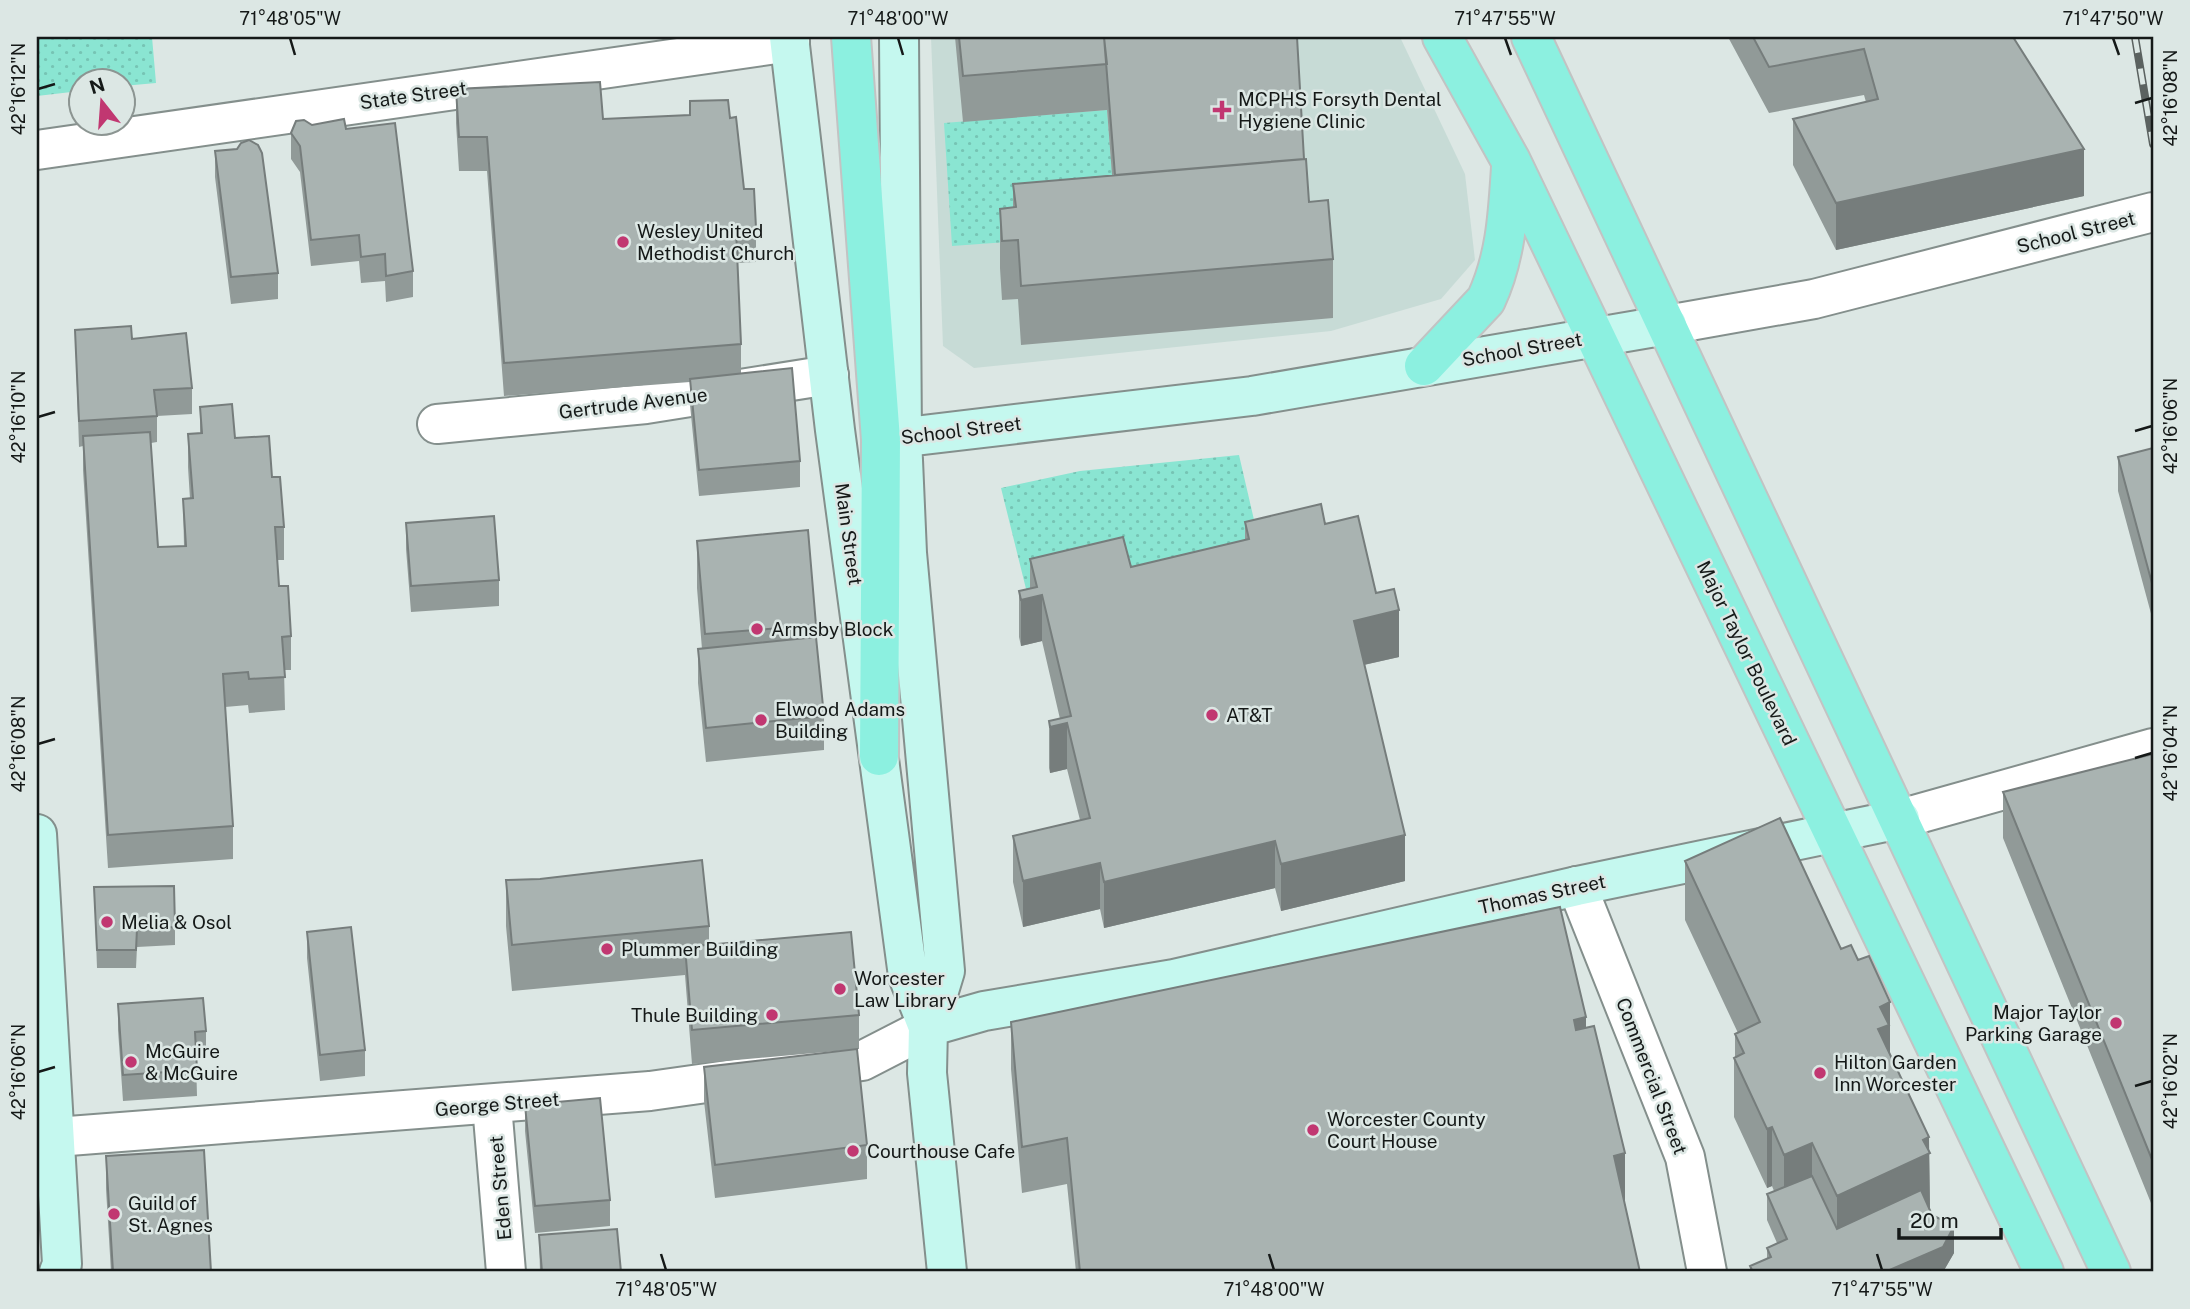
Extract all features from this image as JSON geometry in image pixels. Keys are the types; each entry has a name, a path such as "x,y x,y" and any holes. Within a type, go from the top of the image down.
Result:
{"main road":[{"path":"851,37 891,438 879,755"},
{"name":"Main Street","path":"899,37 891,438 907,553 944,971 928,1027 927,1073 947,1272"},
{"name":"Major Taylor Boulevard","path":"1442,37 1511,161 2044,1272"},
{"path":"1531,37 2111,1272"},
{"name":"Main Street","path":"790,39 829,375 908,976 928,1027"},
{"path":"1424,366 1486,300 1503,257 1511,161"},
{"name":"School Street","path":"891,438 1252,396 1667,325"},
{"name":"Thomas Street","path":"928,1027 984,1011 1174,979 1577,886 1900,819"},
{"path":"37,834 56,1137 61,1270"}],"street":[{"name":"State Street","path":"37,150 790,39"},
{"name":"School Street","path":"1667,325 1814,299 2137,216"},
{"name":"Gertrude Avenue","path":"437,424 646,404 829,375"},
{"name":"Thomas Street","path":"1900,819 2153,748"},
{"name":"Commercial Street","path":"1577,886 1685,1157 1707,1272"},
{"name":"George Street","path":"56,1137 650,1091 862,1061 928,1027"},
{"name":"Eden Street","path":"492,1105 506,1272"}],"shaded area":[{"path":"931,37 1400,37 1465,174 1475,260 1441,299 1331,331 974,368 943,346"}],"green space":[{"path":"37,37 152,37 156,83 136,85 136,66 66,66 66,93 37,96"},
{"path":"1107,110 1117,234 952,246 944,123"},
{"path":"1239,455 1264,563 1030,605 1001,488 1080,471"}],"building":[{"path":"959,37 1104,37 1107,64 963,76"},
{"path":"1104,37 1297,37 1304,159 1115,175"},
{"path":"1753,37 2013,37 2084,149 1836,203 1793,119 1878,99 1864,49 1769,67"},
{"name":"Wesley United Methodist Church","path":"600,82 603,119 690,115 690,101 728,100 730,118 736,117 744,189 754,189 756,228 736,229 741,344 504,363 487,137 459,137 456,89"},
{"path":"344,119 346,129 395,123 413,271 386,276 385,254 361,257 359,235 311,240 300,146 291,133 296,121 304,120 312,125"},
{"path":"249,140 258,145 262,153 278,273 231,277 215,151 237,149 241,143"},
{"path":"1306,159 1309,202 1328,200 1333,259 1021,286 1018,240 1002,241 1000,209 1016,207 1013,184"},
{"path":"131,326 132,339 186,333 192,388 154,390 157,416 79,421 75,330"},
{"path":"792,368 800,461 699,470 690,379"},
{"path":"232,404 235,438 269,436 272,477 280,477 284,527 275,527 279,586 288,586 291,636 282,637 285,677 249,679 248,672 223,674 233,826 108,835 83,436 150,432 158,547 186,546 183,499 193,498 188,434 202,433 200,407"},
{"path":"2153,448 2153,587 2118,457"},
{"name":"AT&T","path":"1321,504 1325,524 1358,516 1376,593 1394,589 1399,610 1354,621 1405,835 1281,864 1275,841 1104,882 1100,863 1023,881 1013,836 1090,818 1067,723 1050,727 1049,721 1071,716 1042,595 1021,600 1019,591 1037,587 1030,559 1123,537 1131,567 1249,539 1245,522"},
{"path":"494,516 499,580 411,586 406,523"},
{"path":"808,530 816,625 705,634 697,541"},
{"path":"816,637 824,716 706,728 698,649"},
{"name":"Major Taylor Parking Garage","path":"2153,754 2153,1162 2003,792"},
{"name":"Hilton Garden Inn Worcester","path":"1780,818 1841,949 1851,945 1858,960 1869,956 1890,1002 1880,1007 1889,1025 1878,1029 1929,1137 1923,1140 1930,1153 1837,1196 1812,1143 1784,1155 1772,1127 1767,1129 1734,1058 1744,1053 1735,1034 1760,1022 1685,861"},
{"path":"702,860 709,926 512,945 506,880 540,879"},
{"path":"174,886 175,927 137,929 136,950 97,950 94,887"},
{"name":"Worcester County Court House","path":"1560,907 1586,1017 1574,1020 1576,1030 1594,1026 1625,1153 1614,1156 1640,1272 1080,1272 1067,1138 1022,1147 1011,1022"},
{"path":"351,927 365,1050 320,1055 307,932"},
{"path":"851,932 859,1015 692,1030 685,947"},
{"path":"203,998 206,1031 195,1032 197,1070 123,1075 118,1004"},
{"path":"857,1049 867,1145 715,1165 704,1067"},
{"path":"600,1098 610,1200 535,1206 525,1105"},
{"path":"204,1150 211,1272 113,1272 106,1156"},
{"path":"1812,1176 1837,1229 1921,1190 1932,1215 1954,1226 1943,1247 1885,1272 1753,1272 1750,1266 1771,1257 1767,1248 1787,1239 1767,1194"},
{"path":"617,1229 621,1272 542,1272 539,1235"}],"railway":[{"path":"2135,37 2153,144"}],"place":[{"name":"MCPHS Forsyth Dental Hygiene Clinic","path":"1222,110"},
{"name":"Wesley United Methodist Church","path":"623,242"},
{"name":"Armsby Block","path":"757,629"},
{"name":"AT&T","path":"1212,715"},
{"name":"Elwood Adams Building","path":"761,720"},
{"name":"Melia & Osol","path":"107,922"},
{"name":"Plummer Building","path":"607,949"},
{"name":"Worcester Law Library","path":"840,989"},
{"name":"Thule Building","path":"772,1015"},
{"name":"Major Taylor Parking Garage","path":"2116,1023"},
{"name":"McGuire & McGuire","path":"131,1062"},
{"name":"Hilton Garden Inn Worcester","path":"1820,1073"},
{"name":"Worcester County Court House","path":"1313,1130"},
{"name":"Courthouse Cafe","path":"853,1151"},
{"name":"Guild of St. Agnes","path":"114,1214"}]}
